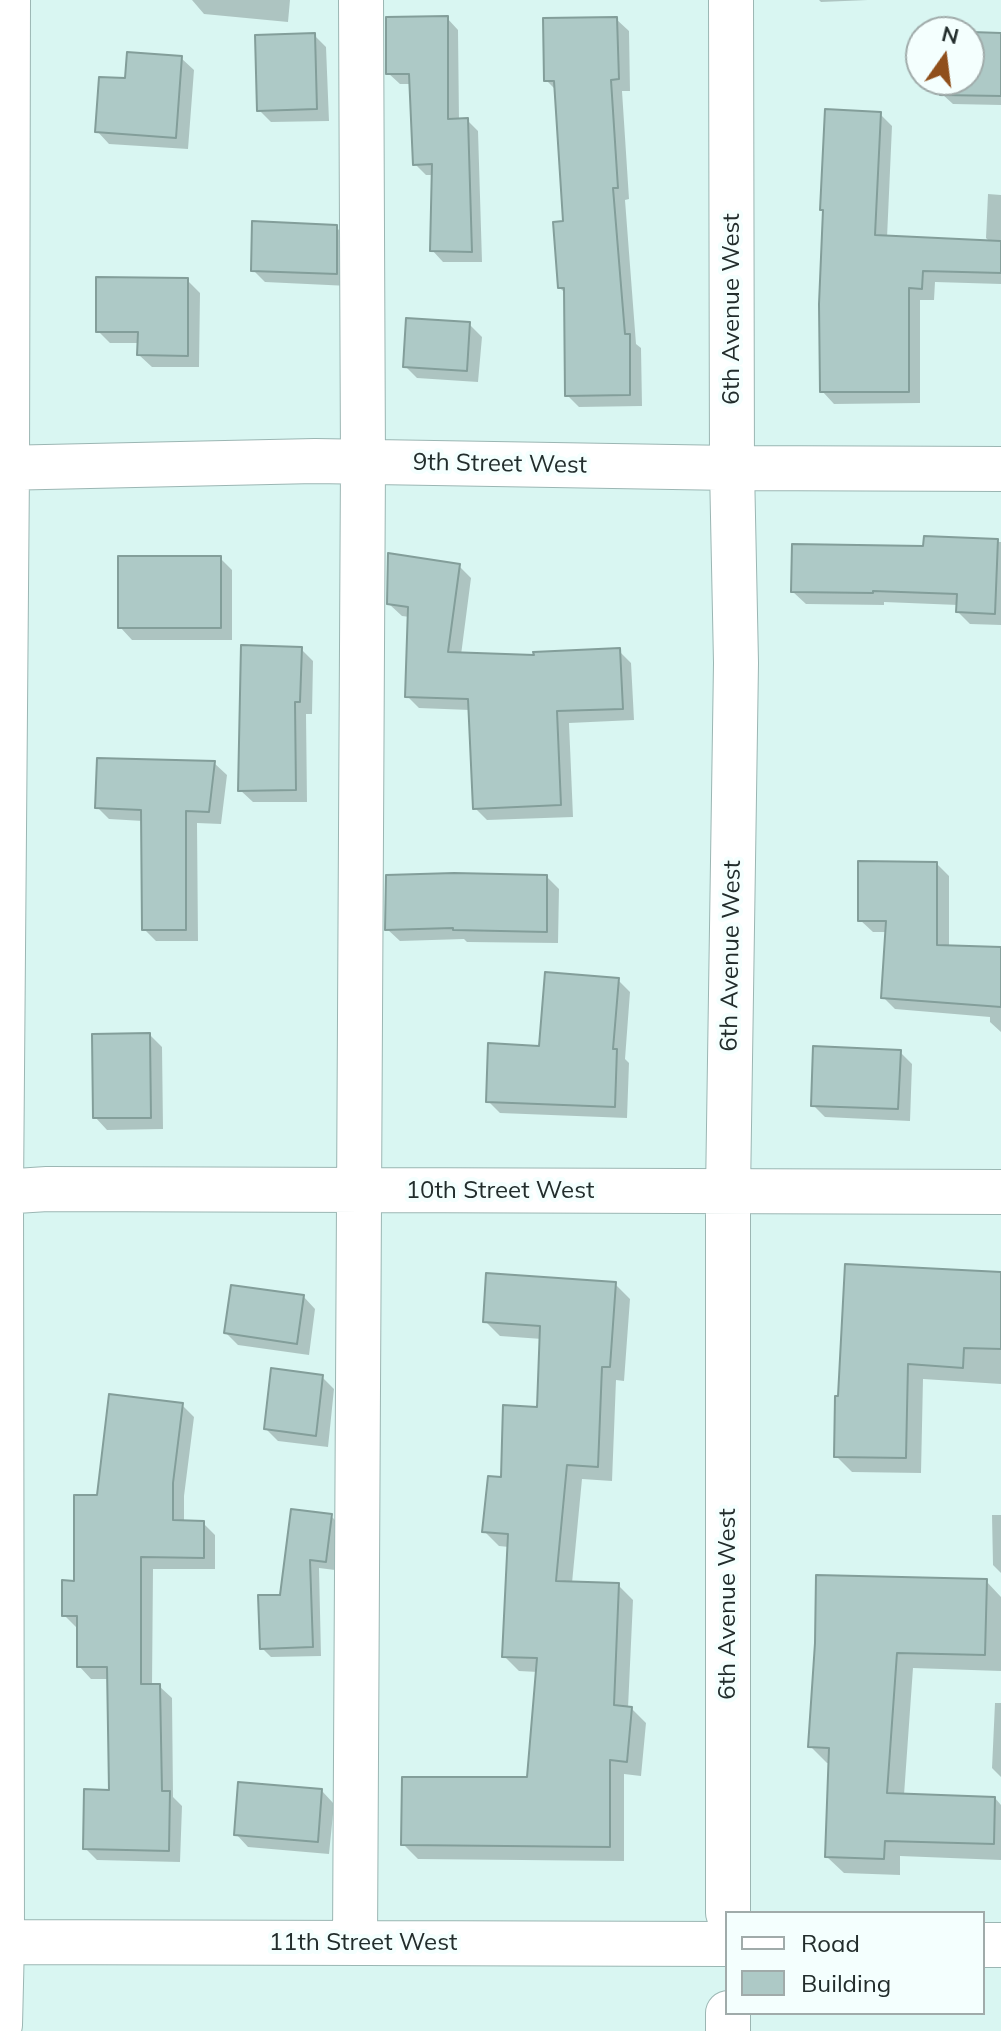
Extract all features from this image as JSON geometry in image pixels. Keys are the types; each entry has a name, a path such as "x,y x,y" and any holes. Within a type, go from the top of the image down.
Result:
{"street":[{"path":"0,2025 0,1192 8,0"},
{"path":"355,1943 363,462 361,0"},
{"name":"6th Avenue West","path":"728,1911 728,1192 736,663 732,468 731,0"},
{"name":"9th Street West","path":"4,468 315,461 1001,469"},
{"name":"10th Street West","path":"0,1192 47,1189 1001,1192"},
{"name":"11th Street West","path":"1,1942 725,1944"}],"building":[{"path":"448,16 448,119 468,118 472,252 430,251 432,164 413,165 409,74 386,74 386,17"},
{"path":"617,17 619,79 611,80 618,188 613,188 625,334 630,334 630,395 565,396 564,288 558,288 553,222 563,221 554,81 544,81 543,18"},
{"path":"985,32 1001,33 1001,96 985,96"},
{"path":"315,33 317,109 257,111 255,35"},
{"path":"127,52 182,56 176,138 95,132 99,77 125,78"},
{"path":"825,109 881,112 875,235 1001,241 1001,273 923,271 922,289 909,288 909,392 820,392 819,304 823,210 820,210"},
{"path":"252,221 337,225 337,274 251,271"},
{"path":"96,277 188,278 188,356 137,355 138,332 96,332"},
{"path":"406,318 470,322 467,371 403,367"},
{"path":"924,536 998,539 995,614 956,612 957,594 791,592 792,544 923,546"},
{"path":"388,553 460,564 448,652 534,655 533,652 620,648 623,709 557,711 561,805 473,809 468,699 405,697 408,607 387,604"},
{"path":"118,556 221,556 221,628 118,628"},
{"path":"241,645 302,647 300,702 295,702 296,790 238,791"},
{"path":"97,758 215,761 209,812 186,811 186,930 142,930 141,810 95,808"},
{"path":"858,861 937,862 937,945 1001,947 1001,1007 881,998 886,921 858,921"},
{"path":"386,875 547,875 547,932 453,928 385,930"},
{"path":"545,972 619,978 613,1049 617,1049 615,1107 486,1102 488,1043 539,1046"},
{"path":"150,1033 151,1118 93,1118 92,1034"},
{"path":"813,1046 901,1050 898,1109 811,1106"},
{"path":"845,1264 1001,1272 1001,1349 964,1348 963,1368 908,1364 906,1458 834,1457 835,1396 838,1396"},
{"path":"486,1273 616,1282 610,1367 602,1367 598,1467 567,1465 556,1581 619,1583 614,1705 632,1707 627,1762 610,1760 610,1847 401,1845 402,1777 527,1777 537,1658 502,1657 508,1534 482,1532 488,1476 501,1477 503,1405 537,1407 540,1326 483,1322"},
{"path":"231,1285 304,1295 297,1344 224,1333"},
{"path":"271,1368 323,1375 316,1436 264,1429"},
{"path":"109,1394 183,1403 173,1483 173,1520 204,1521 204,1558 141,1557 141,1684 160,1684 162,1791 170,1791 169,1851 83,1849 84,1789 109,1790 107,1667 77,1667 77,1616 62,1616 62,1580 74,1581 74,1495 97,1495"},
{"path":"291,1509 332,1514 326,1562 310,1560 313,1647 260,1649 258,1595 280,1595"},
{"path":"816,1575 987,1579 985,1655 897,1653 887,1793 995,1797 994,1844 885,1841 884,1859 825,1857 829,1748 808,1747"},
{"path":"238,1782 322,1789 318,1842 234,1835"}]}
